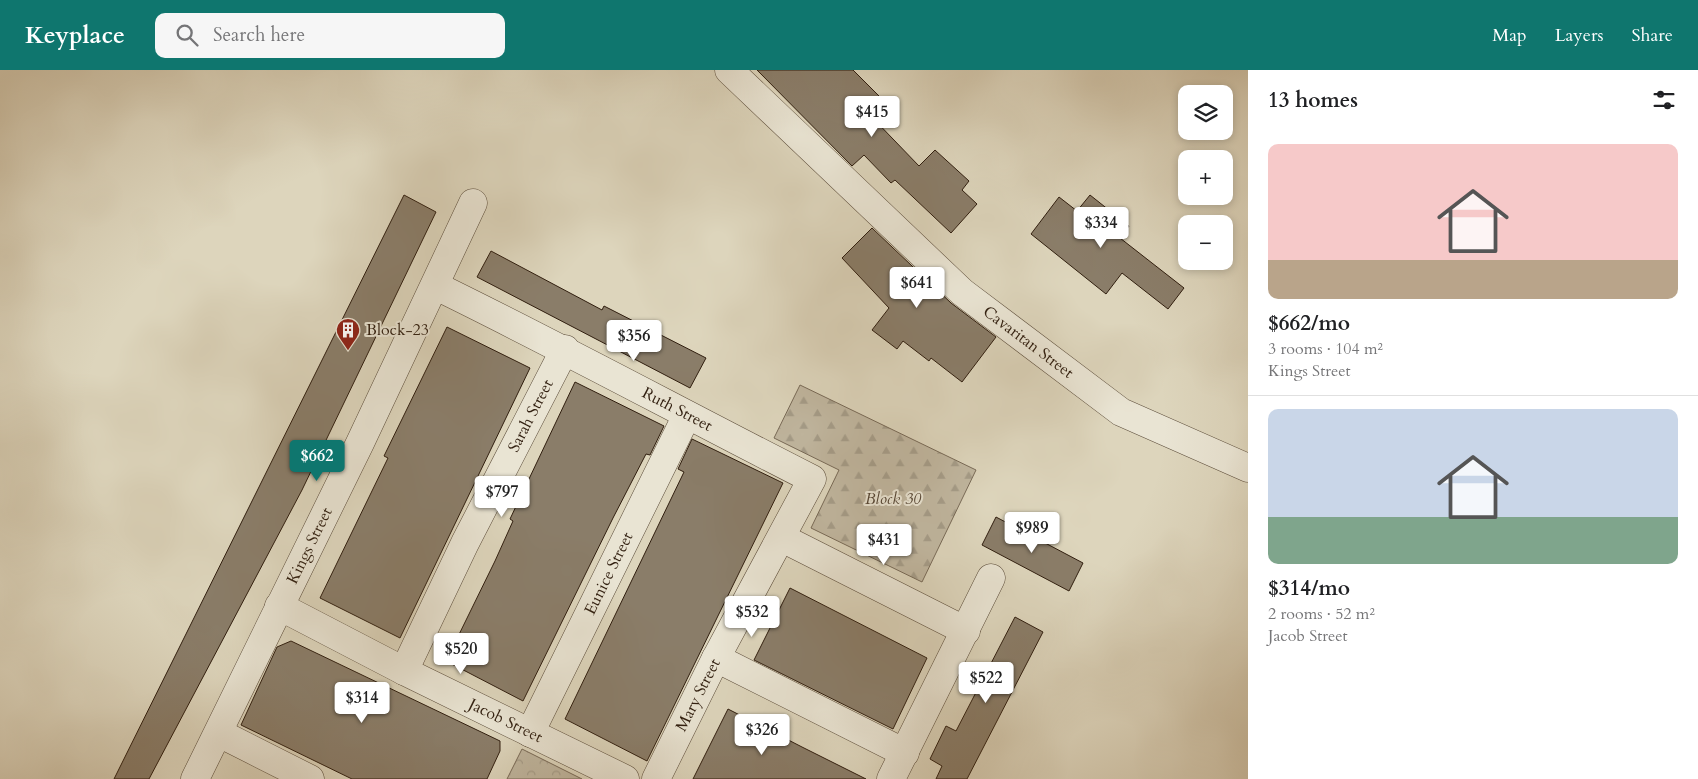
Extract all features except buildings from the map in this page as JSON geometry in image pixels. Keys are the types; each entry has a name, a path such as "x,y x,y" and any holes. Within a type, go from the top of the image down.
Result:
{"street":[{"name":"Cavaritan Street","path":"728,70 962,292 1121,412 1248,468"},
{"name":"Kings Street","path":"195,779 436,286 474,203"},
{"name":"Ruth Street","path":"436,286 565,349 686,415 812,479"},
{"name":"Sarah Street","path":"404,671 466,543 565,349"},
{"name":"Eunice Street","path":"530,733 686,415"},
{"name":"Mary Street","path":"656,779 716,658 812,479"},
{"path":"782,538 966,631"},
{"path":"891,779 991,578"},
{"name":"Jacob Street","path":"279,606 404,671 625,779"},
{"path":"716,658 905,753"},
{"path":"219,733 310,779"}],"green space":[{"name":"Block 30","path":"800,385 976,470 922,582 811,528 839,470 774,438"},
{"path":"522,749 582,779 507,779"}],"place":[{"name":"Block-23","path":"348,351"}]}
